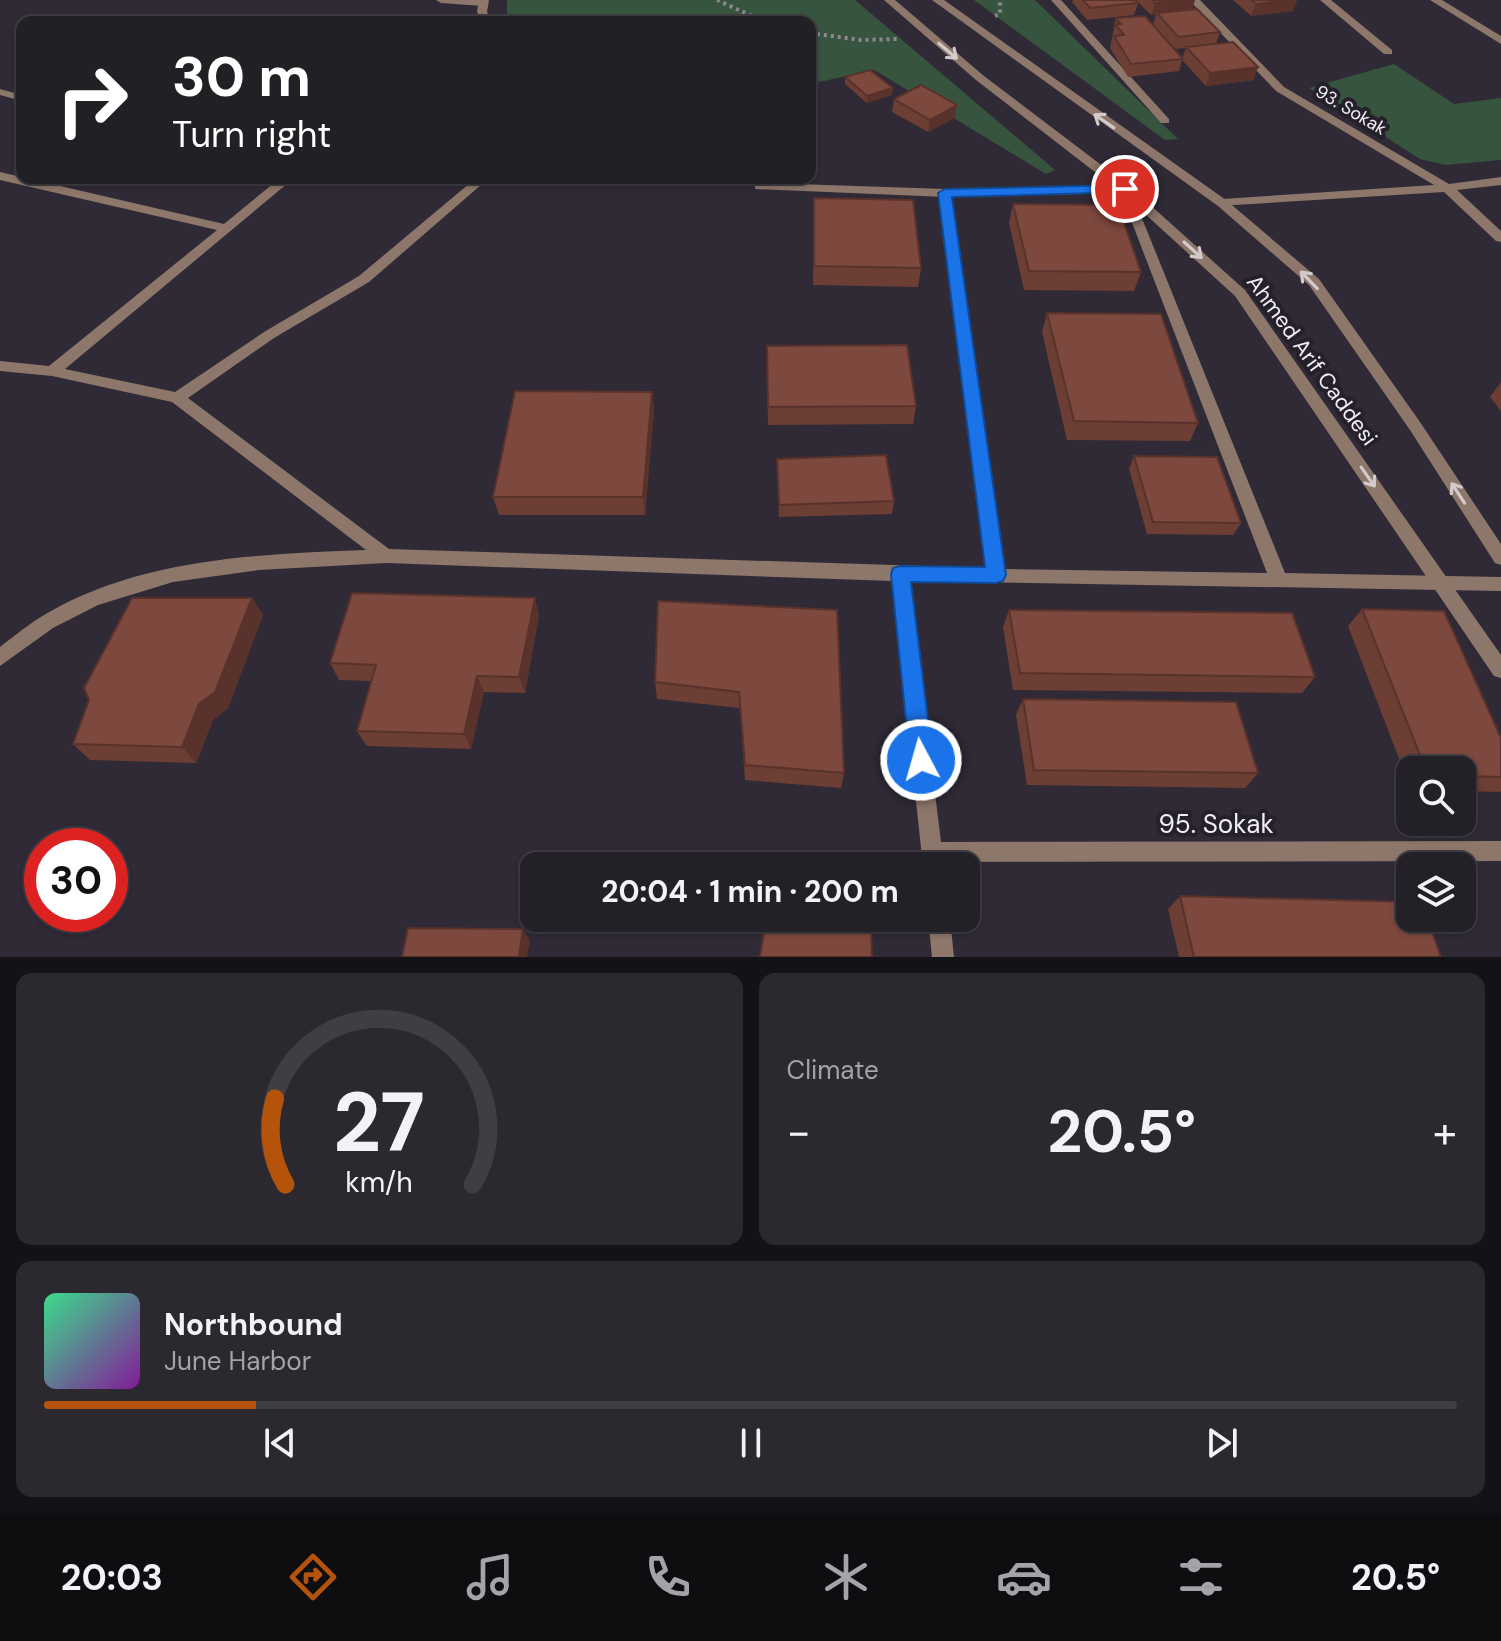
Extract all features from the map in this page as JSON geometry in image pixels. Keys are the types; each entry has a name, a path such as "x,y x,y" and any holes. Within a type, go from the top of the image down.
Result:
{"street":[{"path":"441,0 484,1"},
{"name":"Ahmed Arif Caddesi","path":"889,0 980,78 1125,189 1240,293 1501,670"},
{"name":"Ahmed Arif Caddesi","path":"937,0 1222,203 1314,282 1415,426 1501,558"},
{"path":"1056,0 1165,121"},
{"name":"93. Sokak","path":"1194,0 1280,89 1447,188 1501,238"},
{"path":"1325,0 1388,52"},
{"path":"1435,0 1501,41"},
{"path":"1222,203 1447,188 1501,181"},
{"path":"35,184 226,228"},
{"path":"52,371 281,184"},
{"path":"177,398 269,335 364,279 476,184"},
{"path":"760,184 945,193 1125,189 1278,578"},
{"path":"945,193 996,575"},
{"path":"0,366 52,371 177,398 386,556"},
{"path":"0,658 54,618 125,587 201,571 293,559 386,556 900,574 1501,584"},
{"path":"900,574 932,852"},
{"name":"95. Sokak","path":"980,858 1501,851"},
{"path":"940,932 943,957"}],"path":[{"path":"717,0 752,16"},
{"path":"816,34 861,40 907,38"}],"green space":[{"path":"507,0 855,0 1055,170 1046,174 874,70 816,83 816,16 509,16"},
{"path":"974,0 1035,0 1178,139 1165,140"},
{"path":"1394,64 1454,104 1501,98 1501,160 1445,165 1420,159 1309,88"}],"building":[{"path":"1083,0 1135,0 1138,3 1090,8"},
{"path":"1152,0 1180,0 1155,3"},
{"path":"1251,0 1289,0 1256,4"},
{"path":"1197,9 1220,32 1178,37 1157,13"},
{"path":"1145,16 1183,59 1131,64 1114,36 1124,35 1115,24 1121,24 1116,18"},
{"path":"1233,42 1258,67 1210,73 1186,47"},
{"path":"870,70 893,88 867,96 845,77"},
{"path":"921,85 957,105 930,120 894,99"},
{"path":"814,198 913,200 921,268 814,266"},
{"path":"1013,204 1118,205 1141,272 1029,271"},
{"path":"1047,313 1161,314 1198,423 1074,421"},
{"path":"907,345 916,406 768,407 767,346"},
{"path":"515,391 652,392 643,497 493,497"},
{"path":"886,455 894,501 779,505 777,459"},
{"path":"1134,456 1217,457 1241,523 1153,522"},
{"path":"352,593 535,598 519,677 477,676 464,734 357,731 376,665 330,663"},
{"path":"132,598 252,598 215,692 199,704 182,747 73,744 89,700 84,688"},
{"path":"658,601 837,610 844,773 745,765 739,692 655,682"},
{"path":"1362,609 1444,611 1501,738 1501,777 1476,776 1476,756 1420,756"},
{"path":"1009,610 1292,613 1315,677 1020,673"},
{"path":"1023,699 1236,702 1258,773 1034,770"},
{"path":"1180,896 1396,902 1396,932 1432,932 1441,957 1194,957"},
{"path":"408,928 520,929 523,932 519,957 402,957"},
{"path":"764,932 871,932 872,957 760,957"}],"route":[{"path":"921,760 900,574 996,575 945,193 1125,189"}]}
